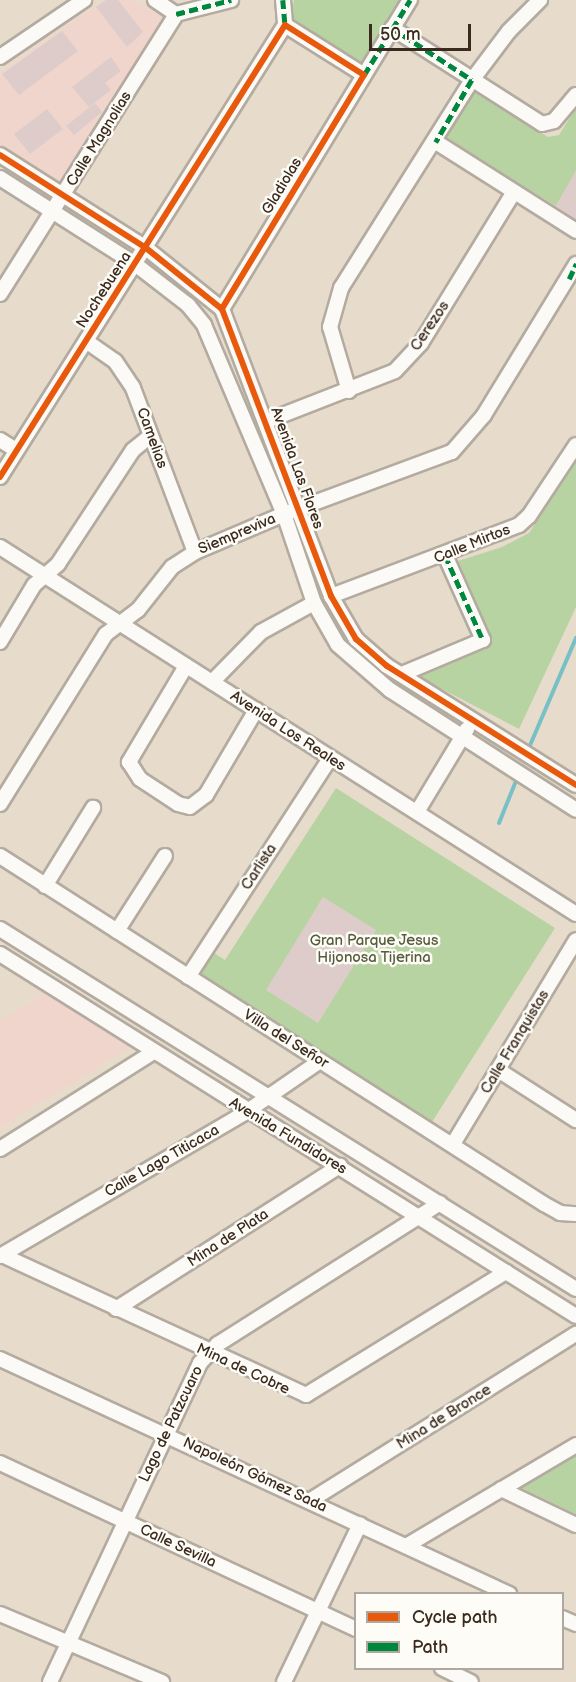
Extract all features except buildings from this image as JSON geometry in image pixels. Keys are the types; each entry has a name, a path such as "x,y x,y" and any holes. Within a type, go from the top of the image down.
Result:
{"street":[{"path":"0,57 84,0"},
{"path":"155,0 176,14 231,0"},
{"path":"283,0 285,26 364,75"},
{"name":"Gladiolas","path":"222,309 410,0"},
{"path":"350,391 334,348 333,308 356,262 436,142 472,80 509,31 540,0"},
{"name":"Calle Magnolias","path":"0,294 64,196 176,14"},
{"name":"Nochebuena","path":"0,477 285,26"},
{"path":"392,28 534,120 548,125 576,95"},
{"path":"436,142 576,231"},
{"name":"Avenida Las Flores","path":"0,155 146,248 222,309 267,421 331,596 356,639 402,674 576,785"},
{"name":"Avenida Las Flores","path":"0,178 135,264 188,305 204,325 284,514 314,603 333,638 368,674 576,810"},
{"name":"Cerezos","path":"267,421 350,391 394,371 421,343 514,192"},
{"name":"Siempreviva","path":"0,804 106,634 138,610 172,567 195,552 298,508 452,452 478,425 572,281 576,264"},
{"name":"Camelias","path":"86,341 115,361 126,376 195,552"},
{"path":"0,642 29,591 58,564 133,450 150,436"},
{"path":"0,440 16,450"},
{"name":"Calle Mirtos","path":"331,596 507,532 529,516 576,445"},
{"name":"Avenida Los Reales","path":"0,547 576,914"},
{"path":"402,674 483,640 445,555"},
{"path":"212,682 261,632 314,603"},
{"path":"186,666 130,757 130,768 140,779 178,804 195,806 206,795 256,710"},
{"path":"417,812 473,720"},
{"name":"Carlista","path":"188,977 330,758"},
{"path":"45,886 93,808"},
{"path":"117,932 165,855"},
{"name":"Villa del Señor","path":"0,856 553,1210 575,1214"},
{"name":"Avenida Fundidores","path":"0,928 576,1289"},
{"name":"Calle Franquistas","path":"453,1144 576,940"},
{"name":"Avenida Fundidores","path":"0,954 152,1053 246,1112 339,1166 576,1316"},
{"path":"0,1149 152,1053"},
{"name":"Calle Lago Titicaca","path":"1,1256 246,1112 320,1061"},
{"path":"498,1070 576,1120"},
{"name":"Mina de Plata","path":"116,1309 339,1166"},
{"name":"Lago de Patzcuaro","path":"50,1682 165,1433 194,1373 208,1353 440,1203"},
{"name":"Mina de Cobre","path":"1,1256 208,1353 306,1395 506,1272"},
{"name":"Mina de Bronce","path":"311,1500 576,1334"},
{"name":"Napoleón Gómez Sada","path":"0,1359 507,1592"},
{"path":"406,1546 576,1445"},
{"name":"Calle Sevilla","path":"0,1463 354,1628"},
{"path":"501,1489 576,1525"},
{"path":"284,1682 360,1524"},
{"path":"0,1614 162,1682"},
{"path":"446,1670 471,1682"}],"shaded area":[{"path":"105,0 132,0 167,19 102,112 61,186 0,147 0,72"},
{"path":"45,993 130,1047 0,1128 0,1020"}],"green space":[{"path":"294,0 403,1 361,63 291,20"},
{"path":"472,89 548,137 559,135 576,108 576,171 556,206 442,137"},
{"path":"576,462 576,607 519,729 413,674 492,645 455,562 502,547 529,533"},
{"name":"Gran Parque Jesus Hijonosa Tijerina","path":"336,788 555,928 432,1122 200,976 214,953 225,960"},
{"path":"576,1449 576,1514 517,1486"}],"waterway":[{"path":"528,750 576,638"},
{"path":"499,823 518,776"}],"marked path":[{"path":"176,14 231,0"},
{"path":"283,0 285,25"},
{"path":"364,75 410,0"},
{"path":"392,28 472,80 436,142"},
{"path":"569,279 576,264"},
{"path":"445,555 483,640"}],"cycle path":[{"path":"0,477 285,25 364,75 222,309"},
{"path":"0,155 146,248 222,309 331,596 356,639 387,666 576,785"}]}
